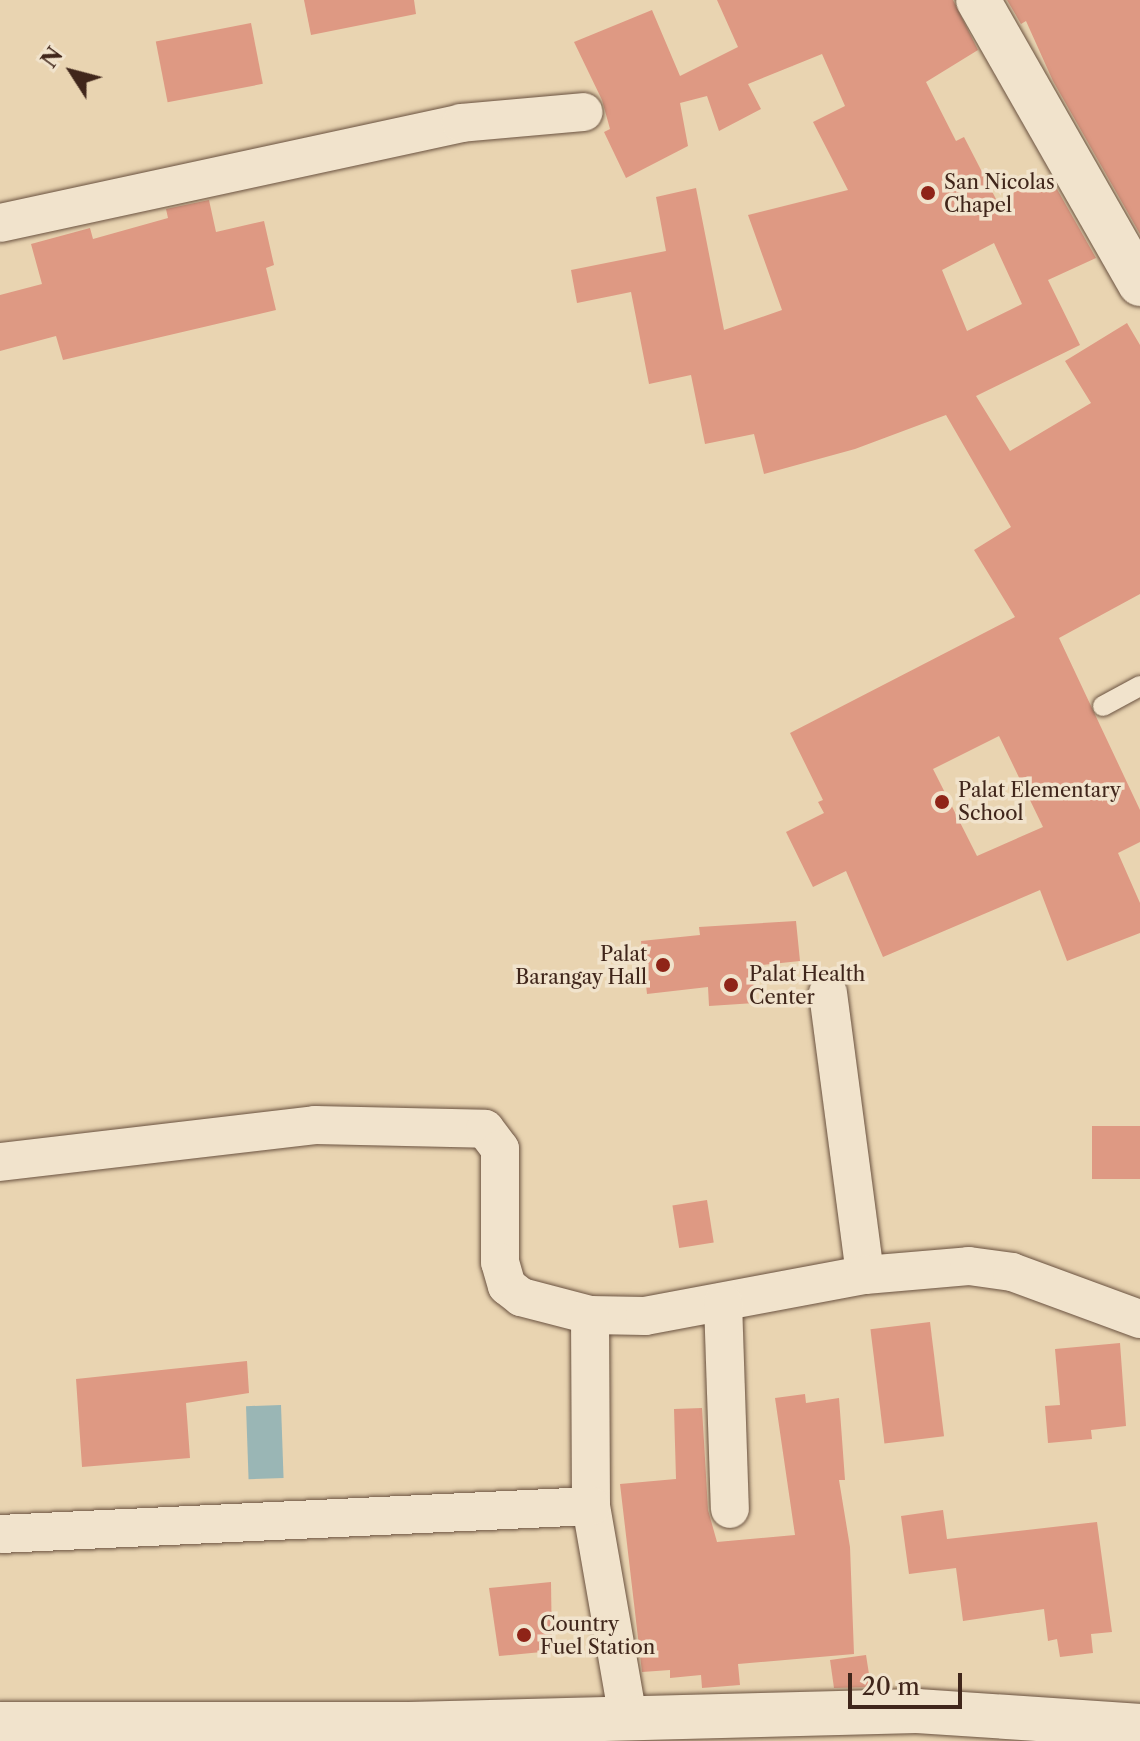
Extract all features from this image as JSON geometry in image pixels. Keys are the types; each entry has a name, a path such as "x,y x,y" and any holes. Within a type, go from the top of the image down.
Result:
{"street":[{"path":"978,0 1140,284"},
{"path":"0,223 461,123 584,112"},
{"path":"828,993 865,1275"},
{"path":"0,1162 315,1125 485,1129 500,1149 500,1262 507,1286 521,1297 590,1315 645,1316 865,1275 969,1266 1012,1272 1140,1319"},
{"path":"723,1302 730,1509"},
{"path":"590,1315 591,1506 628,1718"},
{"path":"0,1534 591,1506"},
{"path":"0,1724 628,1718 917,1711 1140,1726"}],"lane":[{"path":"1103,706 1140,686"}],"water":[{"path":"281,1405 284,1478 249,1479 246,1406"}],"building":[{"path":"304,0 414,0 416,14 311,35"},
{"path":"717,0 953,0 978,50 926,82 956,141 964,137 997,201 1049,175 1096,258 1048,280 1080,345 976,396 1010,451 1091,403 1065,361 1127,323 1140,345 1140,594 1059,638 1140,810 1140,842 1118,853 1140,903 1140,933 1067,961 1040,890 883,957 846,871 813,887 786,832 824,813 818,802 823,800 790,733 1015,617 974,550 1011,527 946,415 855,449 764,474 754,434 705,444 691,375 649,384 631,292 577,303 571,270 666,251 656,197 696,188 724,330 782,310 748,215 848,190 813,122 845,106 822,54 748,84 761,109 719,131 707,96 680,103 688,146 626,178 604,132 610,129 602,100 574,42 652,10 680,76 738,47","holes":["994,243 1022,304 967,331 942,270","999,736 1043,827 977,856 933,769"]},
{"path":"1007,0 1140,0 1140,234 1053,81 1026,21 1021,24"},
{"path":"251,23 263,84 168,102 156,42"},
{"path":"209,200 216,232 264,221 274,265 266,268 276,310 63,360 56,336 0,351 0,295 42,284 31,244 90,228 93,239 168,218 166,209"},
{"path":"796,921 800,961 752,966 755,1003 709,1006 708,987 647,994 641,941 700,935 699,927"},
{"path":"1092,1126 1140,1126 1140,1179 1092,1179"},
{"path":"707,1200 714,1242 679,1248 672,1205"},
{"path":"930,1322 944,1436 884,1443 870,1329"},
{"path":"1120,1343 1126,1426 1091,1430 1092,1439 1048,1443 1045,1406 1060,1405 1055,1349"},
{"path":"247,1361 249,1393 186,1403 190,1458 82,1467 76,1379"},
{"path":"805,1394 806,1403 839,1398 845,1480 839,1480 850,1547 854,1654 738,1664 740,1685 702,1688 701,1675 670,1678 670,1670 642,1672 620,1484 676,1479 674,1409 702,1408 708,1510 717,1542 795,1535 775,1398"},
{"path":"943,1510 947,1539 1097,1522 1112,1632 1091,1634 1093,1653 1060,1657 1057,1639 1048,1641 1044,1609 963,1621 956,1568 909,1574 901,1516"},
{"name":"Country Fuel Station","path":"551,1582 552,1651 499,1656 489,1588"},
{"path":"866,1655 871,1687 834,1688 830,1660"}],"place":[{"name":"San Nicolas Chapel","path":"928,193"},
{"name":"Palat Elementary School","path":"942,802"},
{"name":"Palat Barangay Hall","path":"663,965"},
{"name":"Palat Health Center","path":"731,985"},
{"name":"Country Fuel Station","path":"524,1635"}]}
